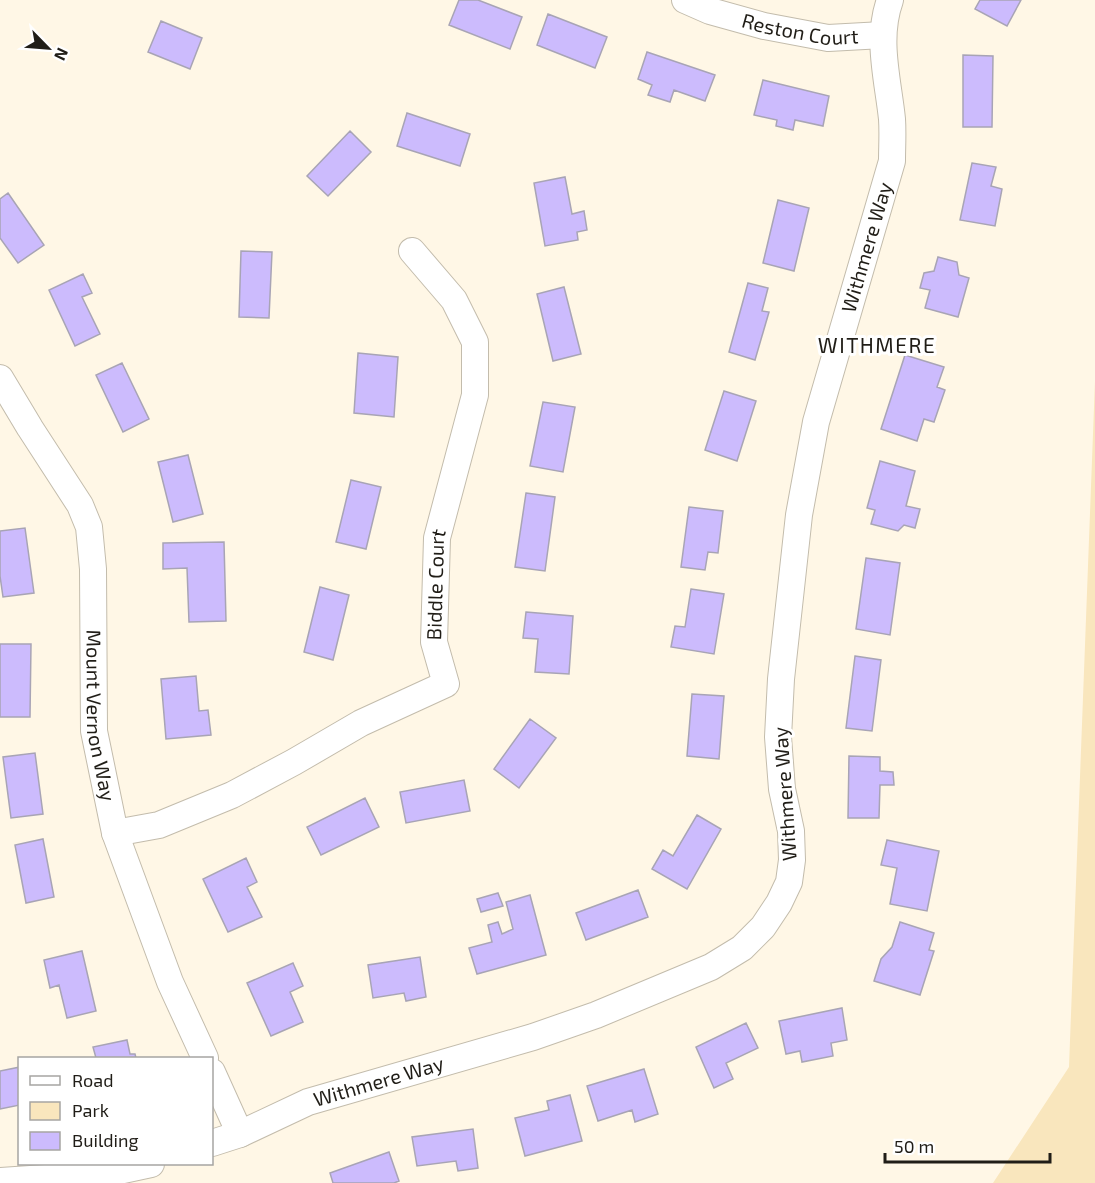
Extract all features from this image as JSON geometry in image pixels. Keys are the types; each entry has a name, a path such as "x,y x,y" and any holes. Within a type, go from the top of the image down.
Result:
{"street":[{"name":"Reston Court","path":"685,0 710,11 764,26 828,38 883,35"},
{"name":"Withmere Way","path":"213,1143 240,1134 308,1102 533,1037 596,1015 711,967 742,948 763,927 779,903 789,882 792,860 791,831 782,789 778,737 781,679 799,515 816,422 892,161 892,121 883,35 890,0"},
{"name":"Biddle Court","path":"115,833 159,825 232,795 361,723 446,684 434,642 437,538 475,395 475,342 454,300 412,250"},
{"name":"Mount Vernon Way","path":"0,378 80,505 88,527 93,569 94,731 115,833 170,982 205,1057"},
{"path":"213,1074 240,1134"},
{"path":"0,1181 105,1174 146,1165"}],"green space":[{"path":"1095,381 1095,1183 993,1183 1069,1067"}],"building":[{"path":"459,0 478,0 522,17 510,49 449,25"},
{"path":"980,0 1021,0 1007,26 975,9"},
{"path":"548,14 607,37 595,68 537,45"},
{"path":"161,21 202,38 190,69 148,52"},
{"path":"647,52 715,75 705,101 674,90 670,102 648,95 652,85 638,79"},
{"path":"963,55 993,56 992,127 963,127"},
{"path":"763,80 829,96 823,126 795,120 793,130 776,126 777,120 754,115"},
{"path":"407,113 470,134 460,166 397,146"},
{"path":"350,131 371,152 328,196 307,176"},
{"path":"972,163 996,167 991,186 1002,189 995,226 960,220"},
{"path":"565,177 572,214 584,211 587,230 577,232 578,240 545,246 534,183"},
{"path":"8,193 44,245 18,263 0,238 0,199"},
{"path":"778,200 809,208 794,271 763,263"},
{"path":"241,251 272,252 269,318 239,317"},
{"path":"938,257 957,262 959,275 969,278 958,317 925,308 930,290 920,288 924,273 934,271"},
{"path":"83,274 92,293 82,297 100,334 75,346 49,290"},
{"path":"748,283 768,288 762,311 769,312 755,360 729,352"},
{"path":"564,287 581,354 553,361 537,294"},
{"path":"358,353 398,357 394,417 354,413"},
{"path":"905,355 944,367 937,387 945,390 934,422 924,419 917,441 881,429"},
{"path":"122,363 149,419 123,432 96,375"},
{"path":"724,391 756,401 737,461 705,450"},
{"path":"543,402 575,407 563,472 530,466"},
{"path":"188,455 203,514 173,522 158,462"},
{"path":"880,461 915,471 906,506 920,509 915,528 904,525 898,531 871,524 875,510 867,508"},
{"path":"351,480 381,487 366,549 336,542"},
{"path":"526,493 555,497 545,571 515,567"},
{"path":"689,507 723,511 718,553 708,552 705,570 681,567"},
{"path":"25,528 34,593 3,597 0,576 0,531"},
{"path":"224,542 226,621 189,622 187,568 163,569 163,543"},
{"path":"866,558 900,563 890,635 856,629"},
{"path":"320,587 349,595 333,660 304,652"},
{"path":"691,589 724,594 714,654 671,647 675,626 685,627"},
{"path":"526,612 573,616 569,674 535,672 538,639 523,638"},
{"path":"0,644 31,644 30,717 0,717"},
{"path":"855,656 881,660 872,731 846,728"},
{"path":"196,676 199,711 208,710 211,735 166,739 161,679"},
{"path":"692,694 724,696 719,759 687,756"},
{"path":"530,719 556,738 519,788 494,769"},
{"path":"35,753 43,814 11,818 3,757"},
{"path":"849,756 880,757 880,771 893,772 894,785 880,785 879,818 848,818"},
{"path":"464,780 470,811 406,823 400,792"},
{"path":"365,798 379,827 321,855 307,827"},
{"path":"697,815 721,829 687,889 652,869 663,850 673,856"},
{"path":"43,839 54,897 26,903 15,845"},
{"path":"887,840 939,851 927,911 890,904 897,868 881,865"},
{"path":"246,858 257,882 247,887 262,917 228,932 203,879"},
{"path":"638,890 648,917 586,940 576,913"},
{"path":"498,893 503,906 481,912 477,899"},
{"path":"530,895 546,955 477,974 469,948 492,942 488,925 498,922 502,934 513,929 506,902"},
{"path":"900,922 934,933 929,950 934,951 920,995 874,981 881,959 892,947"},
{"path":"82,951 96,1011 67,1018 59,985 50,988 44,960"},
{"path":"420,957 426,997 406,1001 404,993 373,998 368,965"},
{"path":"293,963 303,986 290,992 303,1022 271,1036 247,983"},
{"path":"842,1008 847,1040 831,1043 833,1056 802,1062 800,1051 786,1054 779,1021"},
{"path":"746,1023 758,1048 726,1063 733,1079 714,1088 696,1047"},
{"path":"127,1040 130,1054 135,1054 136,1057 96,1057 93,1047"},
{"path":"18,1067 18,1105 0,1109 0,1071"},
{"path":"644,1069 658,1114 635,1122 632,1110 598,1121 587,1086"},
{"path":"570,1095 582,1141 525,1156 515,1118 549,1110 547,1101"},
{"path":"473,1129 478,1168 458,1171 456,1161 417,1166 412,1137"},
{"path":"389,1152 399,1181 394,1183 333,1183 330,1173"}],"district":[{"name":"WITHMERE","path":"877,346"}]}
